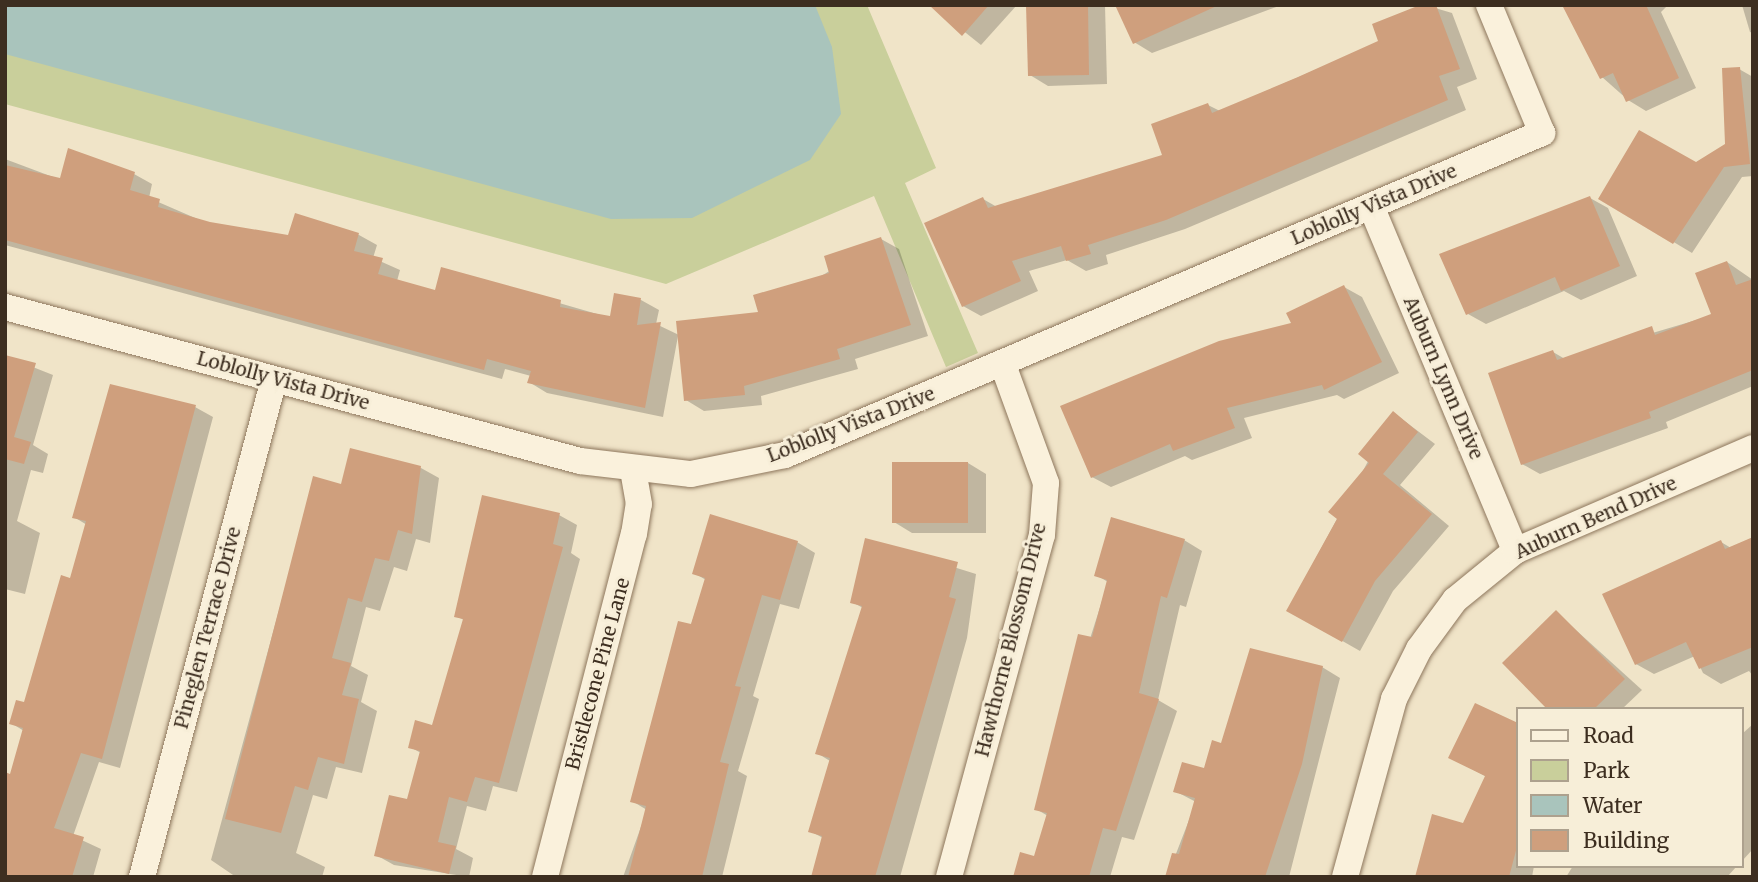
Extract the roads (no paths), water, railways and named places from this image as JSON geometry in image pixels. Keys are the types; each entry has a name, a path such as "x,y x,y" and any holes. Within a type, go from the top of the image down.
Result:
{"street":[{"name":"Loblolly Vista Drive","path":"5,307 274,379 633,470 691,474 785,455 1003,365 1542,133 1489,5"},
{"name":"Auburn Lynn Drive","path":"1371,206 1515,551"},
{"name":"Hawthorne Blossom Drive","path":"949,877 1042,535 1046,483 1003,365"},
{"name":"Pineglen Terrace Drive","path":"142,877 274,379"},
{"name":"Auburn Bend Drive","path":"1345,877 1394,699 1419,649 1455,600 1515,551 1753,448"},
{"name":"Bristlecone Pine Lane","path":"545,877 634,534 639,504 633,470"}],"water":[{"path":"5,5 815,5 832,47 841,114 810,160 692,218 611,219 5,54"}]}
